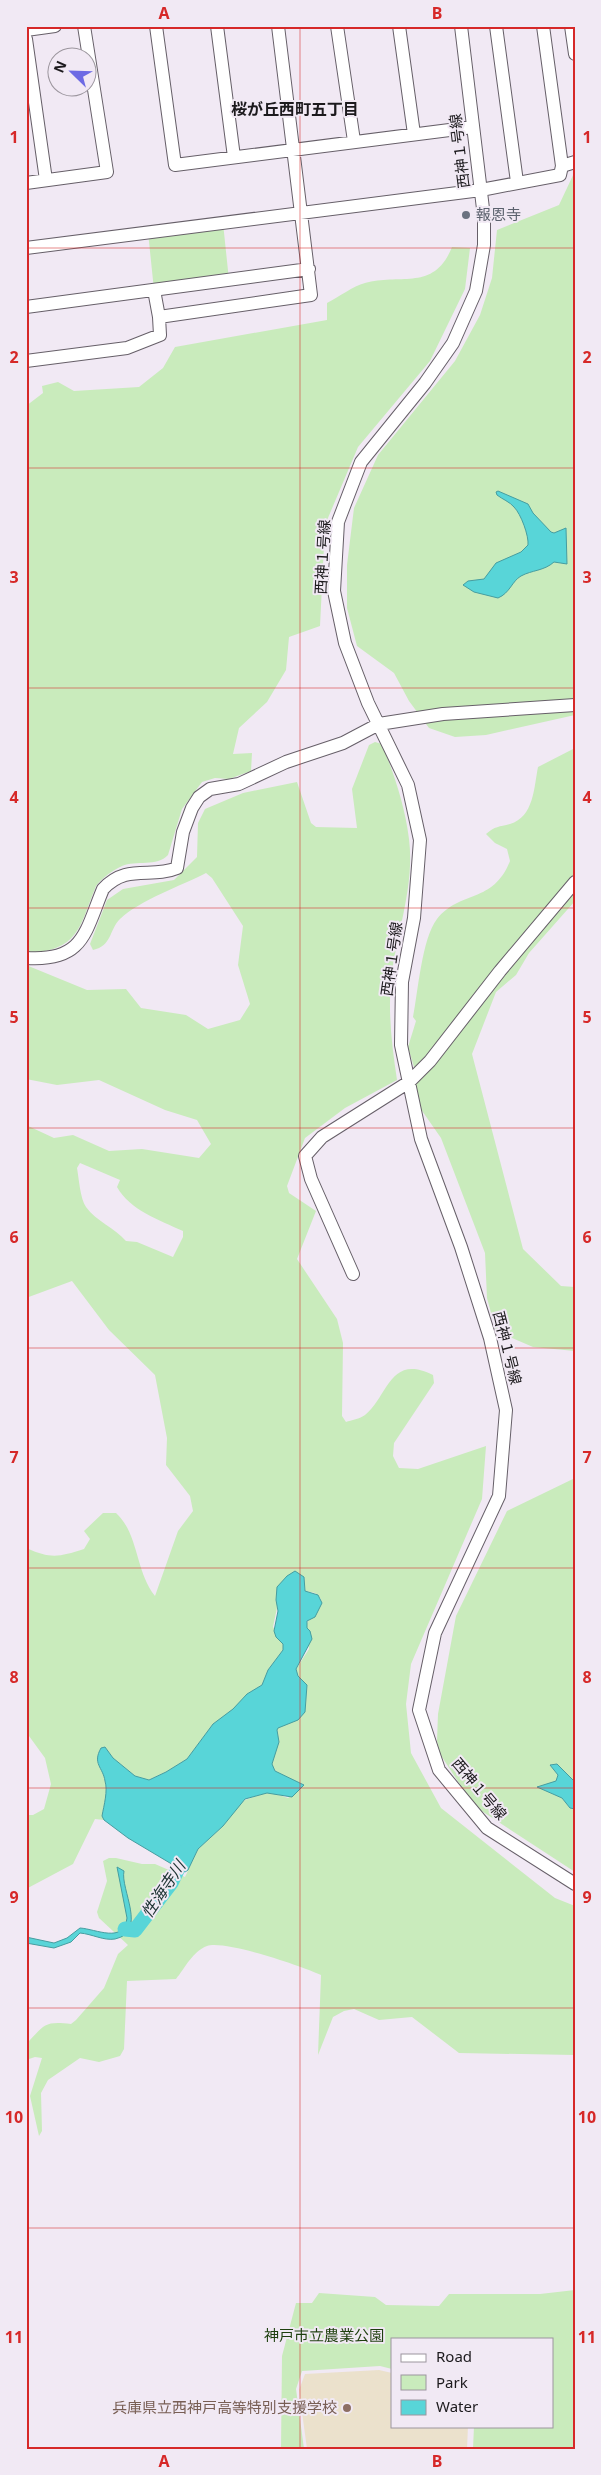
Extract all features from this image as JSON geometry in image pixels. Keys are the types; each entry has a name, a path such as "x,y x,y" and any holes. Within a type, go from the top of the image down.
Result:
{"street":[{"path":"26,30 55,26"},
{"path":"26,183 107,172 84,26"},
{"path":"156,26 175,165 474,126"},
{"path":"217,26 234,157"},
{"path":"159,317 311,295 278,26"},
{"path":"337,26 354,142"},
{"path":"399,26 414,134"},
{"name":"西神１号線","path":"461,26 481,190 484,245 476,291 470,310 454,343 425,383 361,462 338,522 334,591 345,643 379,724 408,785 420,840 414,918 402,982 401,1045 422,1139 461,1247 490,1338 506,1410 499,1496 435,1633 419,1710 439,1770 487,1828 575,1884"},
{"path":"496,26 517,182"},
{"path":"26,248 481,190 560,175 562,166 543,26"},
{"path":"571,26 575,54"},
{"path":"26,39 46,180"},
{"path":"562,166 575,162"},
{"path":"26,307 309,269"},
{"path":"26,361 127,348 160,335 154,290"},
{"path":"26,958 53,956 69,951 81,942 103,889 110,882 124,874 139,871 171,872 177,868 183,832 192,808 199,797 210,788 239,784 286,762 343,743 379,724 443,714 575,705"},
{"path":"353,1274 311,1179 305,1156 322,1137 409,1082 430,1061 500,971 575,882"}],"shaded area":[{"name":"兵庫県立西神戸高等特別支援学校","path":"379,2370 391,2373 391,2428 468,2428 467,2449 307,2449 299,2390 305,2374"}],"green space":[{"path":"575,171 575,715 486,735 455,737 429,728 409,701 394,673 357,646 347,608 347,565 354,508 378,455 455,361 480,315 492,278 497,230 559,205"},
{"path":"223,223 229,280 154,290 148,232"},
{"path":"452,247 470,248 465,289 430,361 358,447 325,525 320,626 289,637 286,670 267,702 239,728 233,754 252,753 251,771 229,779 215,778 202,782 182,809 168,855 158,861 128,864 111,872 96,886 80,925 67,942 57,948 26,953 26,406 43,393 42,386 58,382 74,391 139,387 163,368 175,347 327,320 327,303 365,283 426,276 445,261"},
{"path":"375,742 382,744 405,814 409,839 410,857 407,893 393,963 390,994 391,1030 397,1080 345,1108 305,1138 287,1186 289,1193 316,1211 297,1259 337,1319 343,1343 342,1416 346,1422 365,1415 399,1373 407,1369 419,1370 433,1375 434,1383 394,1443 393,1456 399,1468 418,1469 486,1446 482,1499 411,1664 406,1704 411,1753 441,1808 555,1898 575,1906 575,2055 459,2053 412,2017 379,2020 354,2009 344,2011 333,2017 318,2055 321,1975 281,1960 246,1950 216,1945 207,1946 193,1956 176,1979 127,1981 124,2049 120,2056 99,2062 80,2058 48,2080 41,2093 42,2131 39,2136 30,2096 42,2058 35,2057 26,2060 26,2044 37,2032 49,2024 71,2024 76,2020 104,1988 118,1954 128,1945 99,1918 97,1912 107,1881 103,1861 109,1858 116,1858 142,1864 155,1864 185,1877 198,1849 223,1826 240,1802 264,1793 273,1793 288,1798 303,1784 280,1774 271,1764 279,1742 278,1727 298,1720 305,1712 307,1685 298,1676 296,1669 309,1649 306,1625 321,1599 315,1593 305,1591 304,1577 287,1576 282,1584 273,1627 284,1644 283,1650 268,1670 262,1685 247,1694 234,1709 213,1724 187,1759 148,1780 135,1776 113,1758 105,1747 101,1748 98,1762 106,1785 102,1816 104,1820 95,1819 73,1864 26,1889 26,1815 33,1815 44,1809 51,1784 45,1758 29,1736 29,1697 26,1688 26,1548 42,1554 55,1556 84,1549 90,1539 84,1531 103,1513 116,1513 129,1531 144,1575 155,1596 178,1531 193,1511 190,1496 166,1465 167,1438 155,1375 109,1330 72,1281 26,1298 26,1125 54,1138 73,1135 109,1151 142,1149 199,1158 211,1144 197,1120 165,1110 99,1080 57,1085 26,1079 26,965 87,990 126,989 141,1008 186,1015 208,1029 240,1020 250,1004 238,965 243,926 212,878 206,873 128,912 116,923 104,945 93,950 90,944 107,900 123,889 174,880 197,857 198,823 205,809 243,793 297,782 311,823 316,827 357,828 352,789 369,745","holes":["80,1163 120,1180 117,1187 129,1202 146,1214 183,1231 183,1237 173,1257 137,1242 126,1241 90,1212 81,1194 77,1168"]},
{"path":"575,748 575,901 529,953 516,975 496,992 472,1054 523,1249 561,1286 575,1287 575,1351 533,1347 496,1331 487,1298 485,1253 441,1138 418,1105 414,1067 408,1047 416,1021 413,1017 424,952 437,919 456,904 485,891 503,875 510,861 507,849 495,843 486,834 495,828 518,820 524,815 532,800 538,767"},
{"path":"575,1478 575,1782 556,1764 550,1765 558,1775 556,1782 538,1787 562,1798 570,1808 575,1809 575,1872 474,1806 440,1754 437,1741 438,1714 456,1616 507,1511"},
{"name":"神戸市立農業公園","path":"575,2290 575,2449 473,2449 474,2428 554,2428 554,2338 391,2338 391,2369 380,2366 302,2371 296,2389 304,2449 281,2449 282,2356 296,2303 312,2303 319,2293 375,2297 386,2305 439,2306 449,2294 540,2294"}],"water":[{"path":"498,491 528,504 533,513 551,532 554,533 566,528 567,564 554,562 521,576 498,598 474,592 463,585 468,581 484,579 496,563 521,552 528,545 526,531 517,510 497,495 496,492"},
{"path":"295,1571 304,1577 305,1591 318,1595 322,1603 315,1617 307,1621 307,1628 312,1639 296,1669 298,1676 307,1685 305,1712 298,1720 278,1728 279,1742 272,1764 275,1771 304,1785 292,1797 267,1793 245,1799 223,1826 198,1849 188,1870 185,1872 128,1838 104,1820 102,1816 106,1785 98,1762 99,1753 101,1748 105,1747 113,1758 135,1776 149,1780 187,1759 213,1724 233,1709 247,1694 262,1685 268,1670 283,1650 283,1644 276,1637 274,1631 278,1611 276,1600 277,1587 287,1576"},
{"path":"557,1764 575,1782 575,1809 570,1808 562,1798 537,1787 556,1781 558,1775 550,1765"},
{"path":"117,1867 124,1871 130,1909 130,1928 125,1935 111,1939 80,1933 71,1942 54,1948 26,1943 26,1937 54,1943 67,1938 80,1928 108,1933 121,1931 125,1926 127,1918"}],"waterway":[{"name":"性海寺川","path":"125,1929 135,1930 171,1883 186,1851"}],"place":[{"name":"報恩寺","path":"466,215"},
{"name":"兵庫県立西神戸高等特別支援学校","path":"347,2408"}],"district":[{"name":"桜が丘西町五丁目","path":"295,109"}]}
